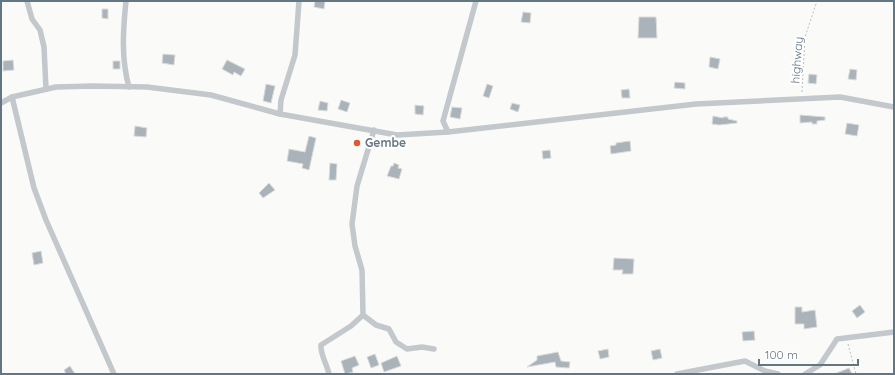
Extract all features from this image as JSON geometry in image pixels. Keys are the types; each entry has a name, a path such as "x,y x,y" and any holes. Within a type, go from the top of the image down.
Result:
{"street":[{"path":"26,1 32,19 40,30 44,47 46,89"},
{"path":"126,1 123,35 126,74 129,87"},
{"path":"280,114 281,100 295,55 299,1"},
{"path":"448,132 443,121 476,1"},
{"path":"1,103 12,97 46,89 93,86 129,87 211,95 280,114 397,135 448,132 696,104 802,98 840,97 894,107"},
{"path":"12,97 34,188 46,220 114,374"},
{"path":"363,315 362,270 355,246 352,224 357,186 374,130"},
{"path":"363,315 376,325 389,330 396,342 407,348 422,347 434,349"},
{"path":"329,374 327,365 320,350 321,345 350,326 363,315"},
{"path":"805,374 820,364 837,339 894,332"},
{"path":"677,374 745,360 765,371 778,374"}],"path":[{"name":"highway","path":"802,98 805,37 817,1"},
{"path":"846,338 856,374"}],"building":[{"path":"315,1 325,1 324,9 314,7"},
{"path":"102,9 108,9 108,19 102,18"},
{"path":"523,12 531,13 530,23 521,22"},
{"path":"639,17 656,17 657,38 638,38"},
{"path":"163,54 175,55 174,65 162,63"},
{"path":"710,57 720,59 718,69 709,67"},
{"path":"13,60 14,70 3,71 3,61"},
{"path":"227,60 245,69 241,76 234,72 233,75 222,69"},
{"path":"113,61 120,61 120,69 113,69"},
{"path":"850,69 857,70 856,80 848,79"},
{"path":"809,74 817,75 816,84 808,83"},
{"path":"675,82 685,83 685,89 674,88"},
{"path":"266,84 275,86 271,103 263,101"},
{"path":"487,84 493,86 489,98 483,96"},
{"path":"629,89 630,98 622,98 621,90"},
{"path":"341,100 350,103 347,112 338,109"},
{"path":"320,101 328,103 327,111 318,110"},
{"path":"512,103 520,105 518,112 510,109"},
{"path":"415,105 424,106 423,115 415,114"},
{"path":"452,107 462,108 460,119 450,117"},
{"path":"800,115 825,117 825,120 817,121 817,124 812,124 812,122 800,123"},
{"path":"713,116 723,118 728,117 728,119 737,121 737,123 719,125 712,124"},
{"path":"847,123 859,125 857,136 845,134"},
{"path":"135,126 147,128 146,137 134,136"},
{"path":"309,136 316,138 309,170 302,168 303,164 287,161 289,149 305,152"},
{"path":"630,141 631,151 611,154 610,146 616,145 616,143"},
{"path":"550,150 551,158 543,159 542,151"},
{"path":"330,163 337,164 336,180 329,180"},
{"path":"394,163 399,165 398,168 402,169 399,179 387,176 391,166 393,166"},
{"path":"269,183 275,190 263,198 259,193"},
{"path":"41,251 43,263 34,265 32,253"},
{"path":"614,258 634,259 633,274 622,274 623,270 613,270"},
{"path":"860,305 865,312 857,318 852,311"},
{"path":"795,307 802,307 802,312 815,310 817,327 804,329 804,324 795,324"},
{"path":"754,331 755,340 743,341 742,332"},
{"path":"608,349 609,357 600,359 598,351"},
{"path":"660,349 662,358 653,360 651,351"},
{"path":"558,352 561,361 570,362 569,368 556,367 555,362 527,367 537,360 537,356"},
{"path":"375,354 379,365 371,368 367,357"},
{"path":"355,356 359,365 352,368 353,372 345,374 341,361"},
{"path":"397,356 401,366 384,372 381,363"},
{"path":"70,366 75,374 66,374 64,370"},
{"path":"849,368 852,374 834,374"}],"place":[{"name":"Gembe","path":"357,143"}]}
